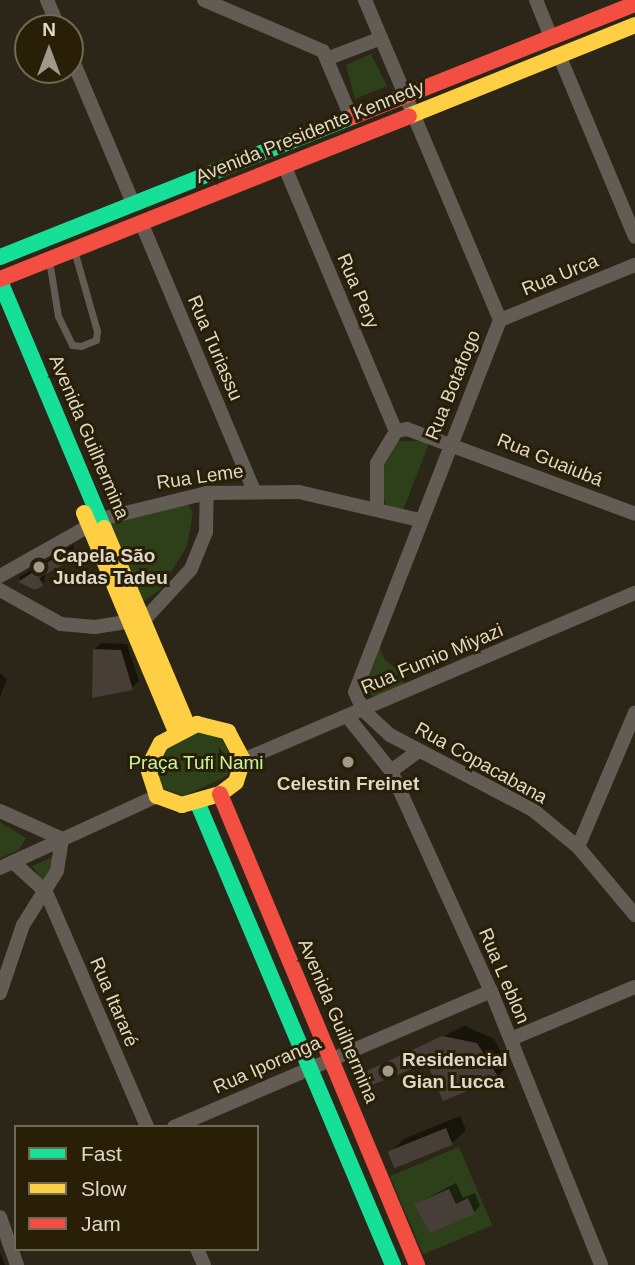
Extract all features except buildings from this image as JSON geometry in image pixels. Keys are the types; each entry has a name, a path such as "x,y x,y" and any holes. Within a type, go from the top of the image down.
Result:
{"street":[{"path":"204,0 318,47 329,58 351,117"},
{"name":"Rua Botafogo","path":"363,710 357,676 500,320 365,0"},
{"path":"536,0 551,37"},
{"name":"Avenida Presidente Kennedy","path":"0,257 635,4"},
{"name":"Avenida Presidente Kennedy","path":"0,280 635,25"},
{"path":"329,58 381,38"},
{"path":"559,55 635,237"},
{"path":"83,84 133,204"},
{"name":"Rua Pery","path":"284,165 396,431"},
{"name":"Rua Turiassu","path":"141,222 253,489"},
{"name":"Rua Urca","path":"500,320 635,265"},
{"name":"Avenida Guilhermina","path":"0,280 95,522"},
{"name":"Avenida Guilhermina","path":"0,312 95,522 182,730"},
{"path":"377,506 377,463 396,431"},
{"name":"Rua Guaiubá","path":"396,431 451,442 635,514"},
{"name":"Rua Leme","path":"0,576 95,522 207,493 253,489 377,506 419,520"},
{"path":"0,590 61,624 137,621 191,569 206,532 207,493"},
{"name":"Rua Fumio Miyazi","path":"243,760 635,593"},
{"name":"Rua Copacabana","path":"363,710 419,751 533,810 578,847 635,915"},
{"path":"578,847 635,713"},
{"name":"Rua L eblon","path":"347,716 391,771 491,991 601,1265"},
{"path":"7,865 157,796 198,804 220,794 236,782 243,760 228,732 182,730 150,757 149,782 157,796"},
{"path":"391,771 419,751"},
{"name":"Avenida Guilhermina","path":"220,794 417,1265"},
{"path":"198,804 312,1066 393,1265"},
{"path":"0,811 62,839"},
{"path":"0,993 23,925 46,892 62,859 62,839"},
{"path":"7,865 46,892"},
{"name":"Rua Itararé","path":"46,892 146,1125"},
{"path":"510,1039 635,987"},
{"name":"Rua Iporanga","path":"179,1125 491,991"},
{"path":"0,1217 9,1251 16,1265"}],"lane":[{"path":"49,259 58,316 72,345 82,346 96,340 97,331 74,249"}],"green space":[{"path":"371,54 387,86 355,99 346,65"},
{"path":"397,441 430,441 403,510 386,507 379,476"},
{"path":"186,502 193,512 187,546 160,590 144,601 109,524"},
{"path":"377,642 385,660 403,673 404,687 376,698 361,689"},
{"name":"Praça Tufi Nami","path":"214,729 233,756 227,776 184,796 156,786 151,764 172,740"},
{"path":"0,822 26,838 19,850 0,858"},
{"path":"55,856 44,883 32,866"},
{"path":"459,1147 492,1225 423,1255 390,1176"}],"traffic: fast":[{"path":"0,257 352,117"},
{"path":"0,281 104,528"},
{"path":"198,804 393,1265"}],"traffic: slow":[{"path":"409,116 635,25"},
{"path":"84,513 176,732"},
{"path":"104,528 188,727"},
{"path":"197,724 228,732 243,760 236,782 220,794 182,805 157,796 148,768 161,743 197,724"}],"traffic: jam":[{"path":"352,117 635,4"},
{"path":"0,279 409,116"},
{"path":"220,794 417,1265"}],"place":[{"name":"Capela São Judas Tadeu","path":"39,567"},
{"name":"Celestin Freinet","path":"348,762"},
{"name":"Residencial Gian Lucca","path":"388,1071"}]}
